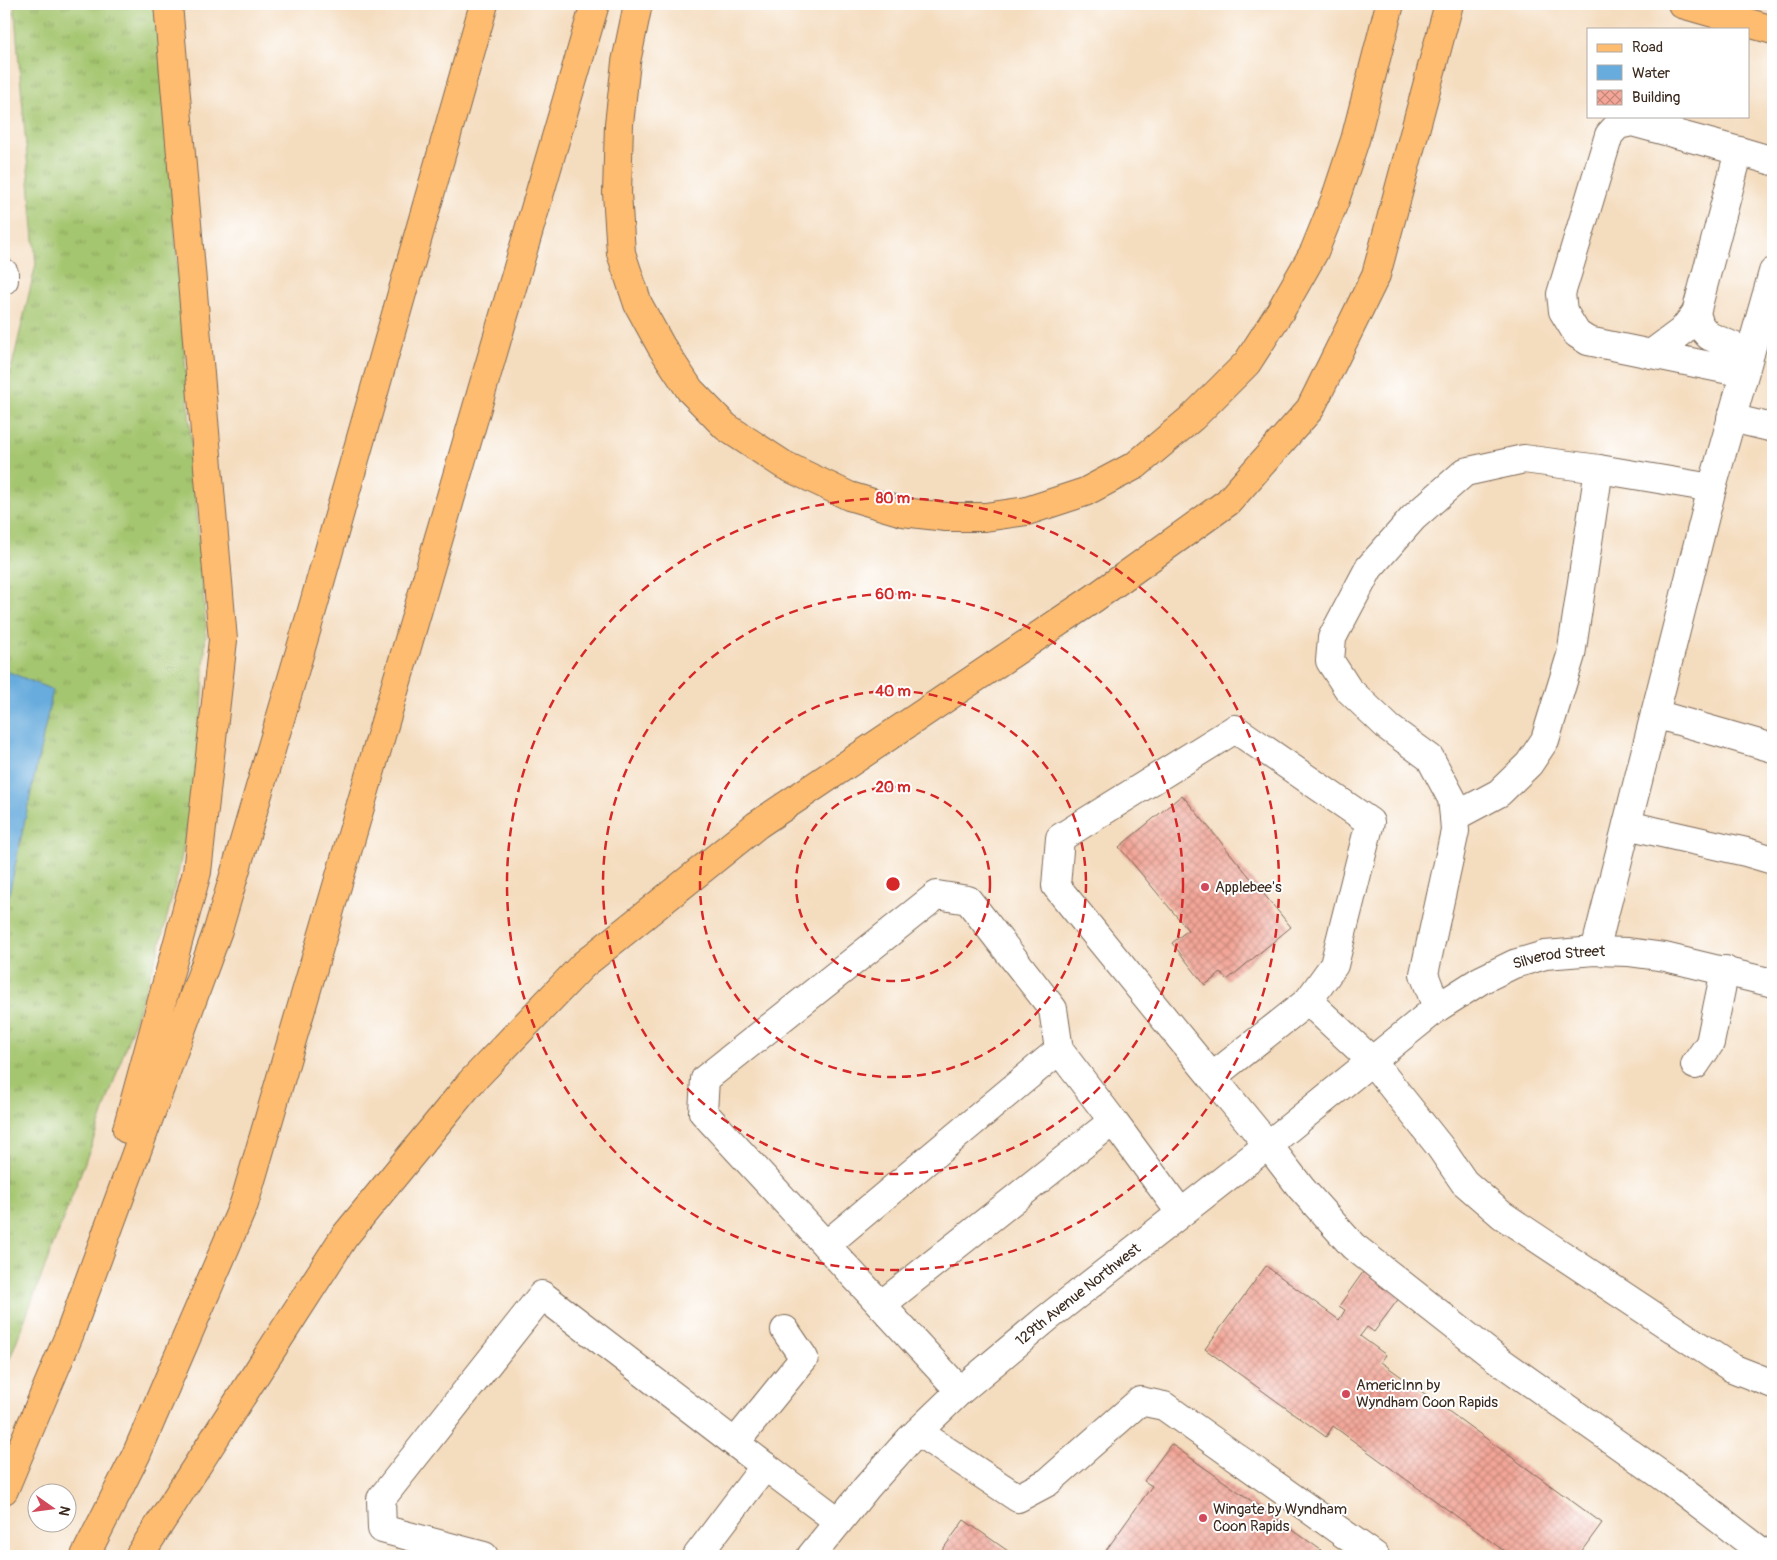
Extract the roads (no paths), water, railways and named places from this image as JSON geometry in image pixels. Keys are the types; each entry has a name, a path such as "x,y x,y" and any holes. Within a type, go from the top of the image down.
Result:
{"main road":[{"path":"70,1333 160,1013 197,872 223,640 168,4"},
{"path":"4,1490 70,1333 218,930 311,614 484,4"},
{"path":"85,1556 136,1455 244,1204 595,4"},
{"path":"638,4 626,62 619,124 617,193 621,253 638,304 661,346 690,390 726,427 784,466 849,496 903,512 946,517 985,517 1027,511 1085,492 1136,465 1194,417 1247,363 1281,310 1314,252 1335,200 1355,140 1390,4"},
{"path":"139,1556 344,1237 471,1082 583,965 757,825 1093,599 1228,502 1310,409 1376,275 1449,4"},
{"path":"1682,4 1773,30"}],"street":[{"path":"1747,363 1651,354 1588,342 1577,334 1562,311 1561,294 1609,135 1618,125 1632,122 1773,161"},
{"path":"1651,354 1682,331 1696,313 1738,150"},
{"path":"4,272 4,280"},
{"path":"1595,951 1712,488 1773,272"},
{"path":"1696,313 1700,326 1709,336 1747,363"},
{"path":"1731,418 1773,428"},
{"path":"1437,1008 1424,974 1456,831 1452,799 1430,758 1389,728 1348,689 1330,662 1332,638 1369,568 1413,518 1465,472 1524,458 1712,488"},
{"path":"1454,817 1499,793 1529,764 1545,740 1571,655 1599,469"},
{"path":"1655,714 1773,748"},
{"path":"1212,1078 1308,1001 1334,965 1370,822 1235,729 1060,838 1056,886 1301,1188 1352,1246 1493,1356 1671,1482 1767,1556"},
{"path":"1627,825 1773,860"},
{"path":"960,1391 703,1112 704,1079 936,895 968,900 1054,1009 1059,1050 1180,1212"},
{"name":"Silverod Street","path":"1371,1060 1437,1008 1481,980 1514,964 1545,955 1595,951 1628,952 1665,957 1773,983"},
{"path":"1695,1065 1710,1042 1725,970"},
{"path":"1308,1001 1371,1060 1440,1147 1464,1182 1502,1215 1732,1368 1773,1384"},
{"path":"826,1245 1059,1050"},
{"name":"129th Avenue Northwest","path":"811,1556 838,1521 918,1432 960,1391 1046,1319 1180,1212 1268,1145 1371,1060"},
{"path":"881,1305 1113,1121"},
{"path":"484,1556 382,1528 381,1499 542,1295 838,1521"},
{"path":"735,1443 804,1358 785,1330"},
{"path":"918,1432 1018,1498 1048,1482 1140,1401 1164,1406 1375,1556"},
{"path":"697,1556 766,1466"}],"water":[{"path":"4,670 53,690 4,917"}],"place":[{"name":"Applebee's","path":"1205,887"},
{"name":"AmericInn by Wyndham Coon Rapids","path":"1346,1394"},
{"name":"Wingate by Wyndham Coon Rapids","path":"1203,1518"}]}
